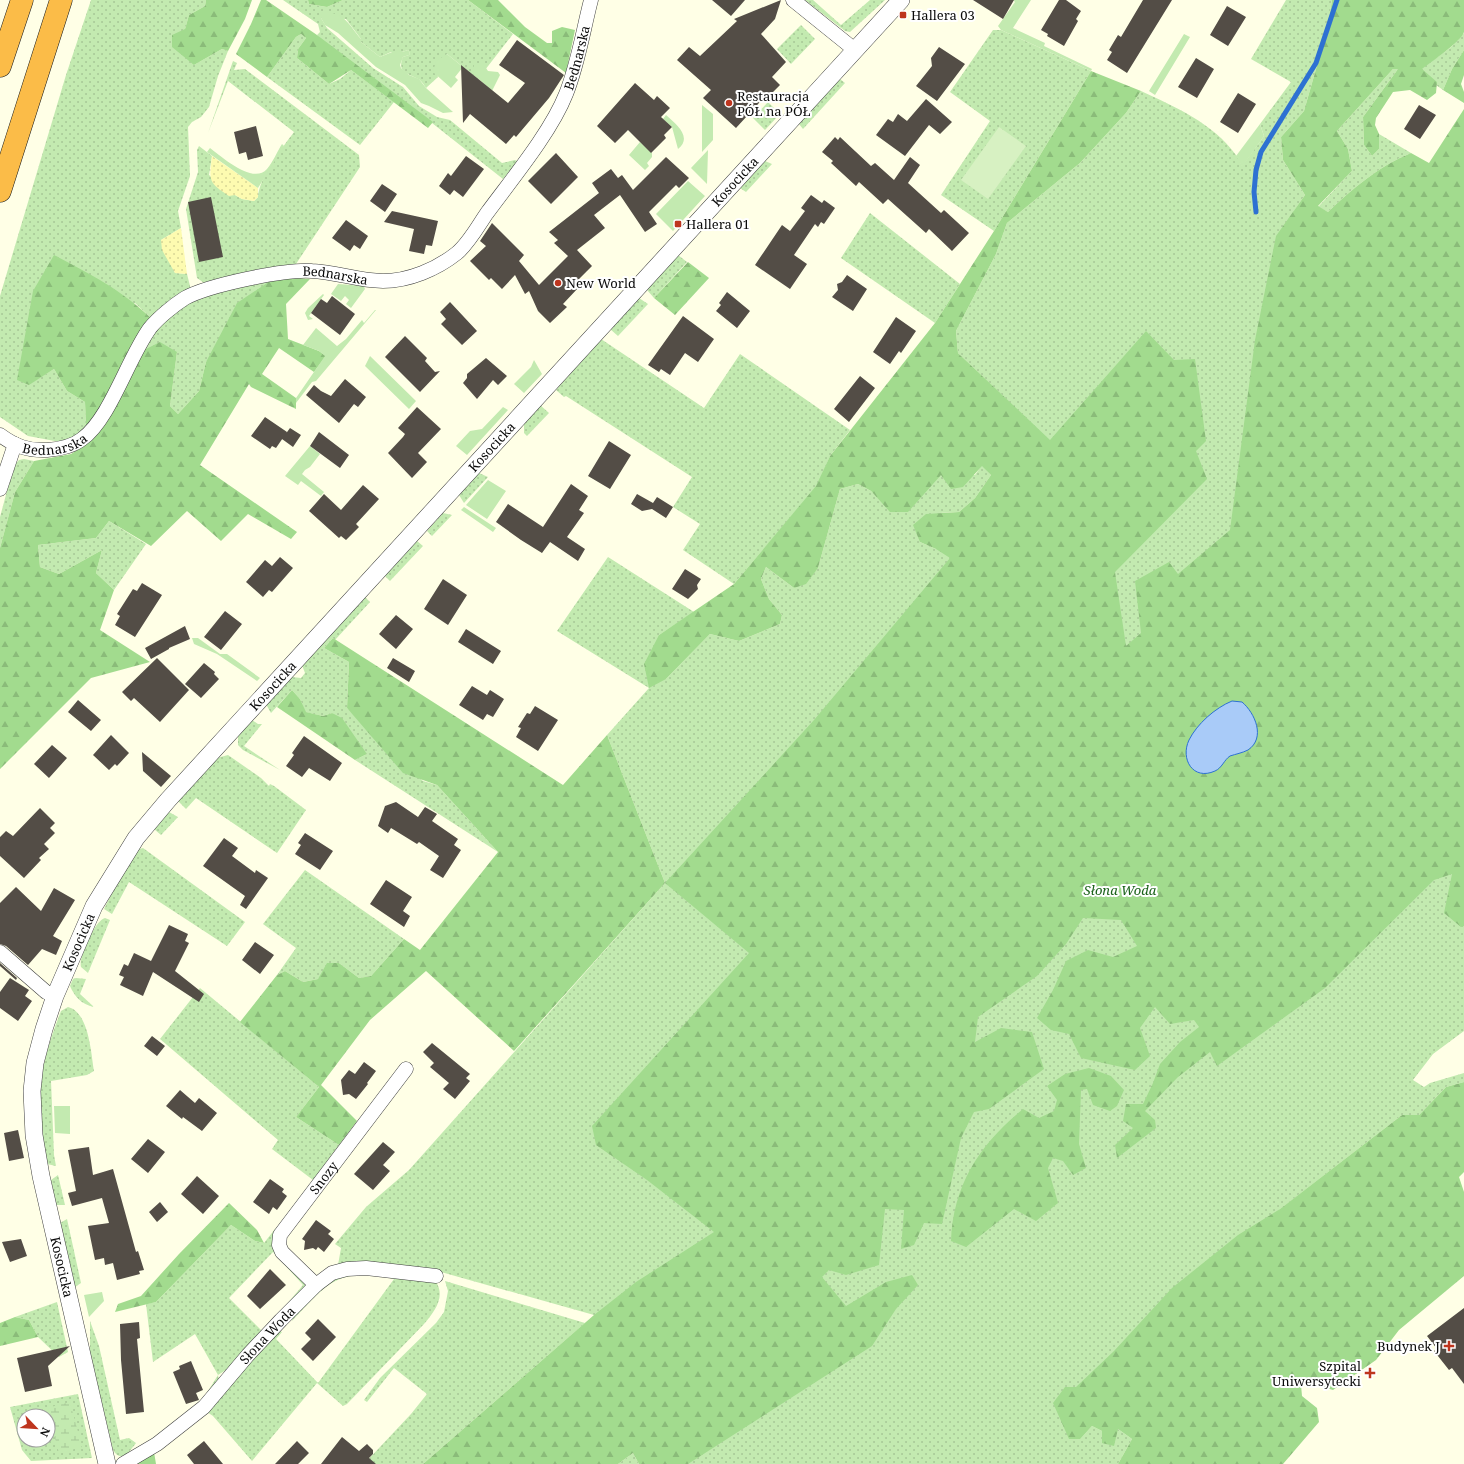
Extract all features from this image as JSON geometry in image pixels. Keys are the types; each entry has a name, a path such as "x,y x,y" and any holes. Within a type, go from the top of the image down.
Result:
{"highway":[{"path":"0,66 22,0"},
{"path":"0,191 61,0"}],"street":[{"name":"Bednarska","path":"0,435 15,444 32,451 68,447 86,436 105,411 131,359 152,326 189,297 222,286 283,272 313,271 377,281 402,279 443,263 454,255 465,244 548,128 562,102 575,65 591,0"},
{"path":"793,0 855,50"},
{"name":"Kosocicka","path":"107,1464 41,1176 34,1135 32,1091 35,1063 55,996 94,906 136,838 164,805 901,0"},
{"path":"0,489 15,444"},
{"path":"0,952 46,992 55,996"},
{"name":"Snozy","path":"316,1285 282,1252 279,1245 280,1235 406,1069"},
{"name":"Słona Woda","path":"123,1464 156,1444 204,1406 248,1354 316,1285 332,1274 347,1269 366,1268 436,1276"}],"green space":[{"path":"91,0 206,0 205,6 189,15 185,29 194,65 222,49 228,51 218,76 209,107 201,117 192,122 188,127 190,176 178,211 181,228 161,240 175,273 187,274 191,290 152,319 135,303 29,384 54,369 67,391 85,402 86,426 74,437 60,442 28,436 0,417 0,296 66,75"},
{"path":"206,0 252,0 245,19 228,51 222,49 194,65 172,47 172,35 185,29 189,15 205,6"},
{"path":"261,0 266,0 317,35 433,122 428,128 351,70 329,84 297,58 298,49 306,38 301,34 296,37 267,77 236,54"},
{"path":"283,0 308,0 309,4 327,7 343,0 468,0 513,34 478,79 447,54 437,74 438,77 426,88 420,80 406,73 402,69 401,62 403,57 409,55 410,53 408,50 402,52 391,52 380,57 361,42 361,39 346,19 321,18 327,28 373,68 403,87 419,106 437,117 450,120 502,163 515,160 517,161 516,163 503,179 432,122 323,41 317,35 320,32 318,24"},
{"path":"308,0 343,0 327,7 309,4"},
{"path":"468,0 498,0 525,27 547,43 552,43 552,31 562,27 575,30 566,73"},
{"path":"805,0 813,0 841,25 870,0 885,0 850,32 845,31"},
{"path":"1013,0 1031,0 1013,28 1045,43 1044,46 1092,69 1091,71 1001,30 998,26 1015,2"},
{"name":"Słona Woda","path":"1286,0 1332,0 1328,27 1304,111 1281,137 1283,160 1305,195 1294,211 1464,392 1464,1031 1433,1054 1413,1080 1424,1087 1430,1083 1464,1073 1464,1082 1446,1087 1419,1115 1402,1115 1279,1210 1080,1439 1092,1426 1102,1431 1118,1429 1132,1439 1118,1464 687,1464 765,1413 594,1315 434,1270 338,1265 341,1248 335,1244 366,1207 409,1170 665,883 607,735 649,688 557,631 608,557 694,612 659,635 666,679 710,634 739,641 780,624 782,615 769,599 761,579 766,567 794,588 818,568 840,489 858,484 871,491 890,511 941,474 975,475 982,465 991,475 975,498 959,512 940,513 920,542 936,549 1050,441 958,353 956,331 996,254 1007,223 1080,163 1126,113 1141,91 1180,110 1205,125 1227,144 1237,156 1242,166 1264,136 1260,124 1291,82 1251,59"},
{"name":"Słona Woda","path":"1332,0 1464,0 1464,32 1462,36 1439,57 1422,69 1437,82 1436,93 1427,100 1410,90 1393,92 1376,118 1375,125 1379,134 1379,149 1372,156 1364,145 1363,117 1398,69 1393,69 1337,131 1348,149 1352,171 1318,206 1328,212 1367,178 1388,164 1411,153 1429,163 1464,109 1464,926 1461,927 1444,913 1452,874 1434,880 1325,988 1217,1066 1210,1052 1178,1077 1145,1111 1155,1120 1156,1128 1117,1158 1115,1145 1133,1128 1123,1121 1126,1104 1143,1104 1160,1064 1180,1042 1199,1027 1194,1020 1170,1024 1155,1007 1140,1028 1150,1056 1135,1070 1081,1058 1069,1034 1051,1030 1037,1018 1053,990 1066,961 1088,950 1113,957 1137,946 1121,920 1083,918 1066,944 1037,976 978,1017 975,1042 1001,1028 1032,1032 1044,1069 989,1109 974,1112 961,1138 942,1224 924,1223 914,1245 901,1249 904,1210 885,1209 879,1265 846,1275 829,1270 822,1277 846,1306 886,1282 912,1275 918,1285 896,1309 872,1346 688,1464 639,1464 633,1453 618,1464 423,1464 594,1315 636,1282 714,1232 647,1180 596,1145 592,1126 749,953 665,883 814,720 950,558 936,549 920,542 913,525 926,514 959,512 975,498 991,475 982,466 963,487 951,489 941,475 908,512 890,512 871,491 858,484 840,489 818,568 806,584 794,588 766,567 761,579 769,599 782,615 780,624 739,641 710,634 666,679 649,688 644,664 659,635 734,584 816,486 830,456 935,323 994,231 1091,71 1141,91 1126,113 1080,163 1007,223 996,254 956,331 958,353 1050,440 1146,331 1174,360 1195,359 1206,441 1196,451 1207,479 1115,572 1126,646 1141,633 1135,581 1169,562 1178,574 1230,530 1255,340 1276,236 1305,195 1283,160 1281,137 1304,111 1328,27"},
{"path":"328,12 344,19 361,39 361,42 380,57 397,50 402,52 408,50 410,53 409,55 403,57 400,65 401,68 409,75 419,79 426,88 453,112 443,113 421,103 405,85 376,67 338,33 325,25 321,18 322,13"},
{"path":"801,25 815,39 791,64 777,49"},
{"path":"993,30 1001,30 1091,71 994,231 941,195 990,121 950,92"},
{"path":"1464,33 1464,50 1452,69 1443,90 1436,85 1421,69 1450,48"},
{"path":"301,34 306,38 298,49 297,58 329,84 340,79 351,70 394,102 360,145 267,77 296,37"},
{"path":"1184,34 1190,37 1155,95 1149,91"},
{"path":"1464,50 1464,75 1461,84 1464,92 1464,103 1443,90 1452,69"},
{"path":"447,54 463,67 455,77 458,80 451,88 433,72 436,61"},
{"path":"233,61 237,63 234,70 245,69 359,155 360,167 296,264 207,285 197,278 186,209 198,172 197,150 199,146 212,156 209,175 235,195 242,199 254,201 258,197 259,189 267,172 294,132 228,81 208,133"},
{"path":"482,62 488,71 498,72 500,75 492,91 473,74 474,65"},
{"path":"1393,69 1398,69 1363,117 1364,145 1372,156 1379,149 1379,134 1411,153 1388,164 1367,178 1328,212 1318,207 1352,171 1348,149 1337,131"},
{"path":"840,79 845,83 803,129 799,124"},
{"path":"768,102 780,114 765,130 753,118"},
{"path":"702,105 713,114 713,140 702,152"},
{"path":"666,115 678,127 683,135 684,140 678,149 672,127 663,119"},
{"path":"1260,124 1264,136 1242,167 1236,156"},
{"path":"999,127 1026,146 988,199 961,180"},
{"path":"640,142 652,153 652,157 647,163 649,166 645,170 629,155"},
{"path":"282,144 284,146 258,188 207,152 210,148 238,168 254,174 261,173 267,169"},
{"path":"708,150 707,184 691,168"},
{"path":"765,161 772,164 746,192 740,188"},
{"path":"688,181 705,196 673,231 656,214"},
{"path":"870,213 960,284 935,323 841,258"},
{"path":"54,255 117,291 129,299 152,319 105,402 86,426 85,402 67,391 54,369 29,385 17,380 33,291"},
{"path":"678,255 687,262 654,298 647,290"},
{"path":"688,262 709,278 675,315 654,298"},
{"path":"276,277 206,362 199,391 178,414 170,406 177,352 142,351 152,336 170,316 197,300 228,289"},
{"path":"276,277 310,279 286,304 288,339 319,351 326,356 314,372 279,348 262,374 296,398 296,409 251,387 249,384 200,465 297,532 291,539 248,514 221,541 187,511 151,546 109,521 96,538 38,545 40,567 59,574 102,550 96,573 114,590 100,630 150,662 91,678 0,769 0,548 15,492 34,461 71,454 89,442 105,425 142,351 160,342 177,352 170,406 178,414 199,391 206,362 237,303"},
{"path":"338,284 364,286 365,289 351,308 346,304 349,300 345,296 341,301 331,294"},
{"path":"323,294 324,295 309,316 313,319 308,320 305,313 308,308"},
{"path":"639,298 648,304 618,336 610,329"},
{"path":"375,310 316,381 312,382 296,403 296,398 325,356 319,351 303,345 316,328 337,346 346,339 362,320 364,323"},
{"path":"601,339 704,408 740,354 850,430 830,456 817,486 734,584 683,550 700,524 673,507 692,477 566,396 564,397 556,390"},
{"path":"370,356 416,401 409,409 365,366"},
{"path":"534,360 542,374 524,393 514,384 531,367"},
{"path":"540,405 549,413 527,436 524,433 524,424"},
{"path":"503,407 508,410 467,455 456,446 470,431 482,429"},
{"path":"310,446 320,454 310,467 302,474 324,492 321,496 301,481 298,485 285,476"},
{"path":"24,459 34,461 15,492 0,548 0,517 14,465 19,460"},
{"path":"479,473 488,477 464,503 459,495"},
{"path":"488,480 506,491 487,519 466,505"},
{"path":"464,507 496,528 493,532 461,510"},
{"path":"443,513 452,515 432,536 427,531"},
{"path":"109,521 146,544 114,590 96,573 102,550 59,574 40,567 38,545 96,538"},
{"path":"417,541 423,546 390,581 385,576"},
{"path":"365,597 370,602 335,640 333,638 324,648 349,662 347,708 423,781 437,785 498,852 355,760 367,754 332,713 323,716 305,712 300,699 292,690 271,713 267,706 267,703 292,677 301,678 305,673 302,665"},
{"path":"192,638 198,638 220,654 227,654 260,678 257,681 217,654 194,644"},
{"path":"333,638 563,785 607,735 665,883 514,1051 426,971 370,1020 321,1085 357,1121 339,1145 296,1117 319,1087 240,1022 277,975 285,971 303,982 318,979 327,963 339,963 359,978 371,976 404,939 420,950 498,852 437,785 403,773 347,708 349,662 324,648"},
{"path":"292,690 300,699 306,712 323,716 332,713 342,718 367,754 355,760 277,707"},
{"path":"252,720 258,724 262,724 244,746 280,770 243,750 238,745 238,735"},
{"path":"228,755 261,778 269,786 270,784 274,786 306,810 277,853 196,798 186,809 178,801 217,758"},
{"path":"169,812 178,817 161,835 154,829"},
{"path":"143,848 245,922 227,946 129,882 112,914 104,909 124,869 139,849"},
{"path":"305,870 404,939 371,976 359,978 339,963 318,979 303,982 285,971 277,975 296,948 263,924"},
{"path":"105,918 110,920 88,973 81,967 82,956 92,932 101,920"},
{"path":"73,979 86,979 80,994 94,1007 82,1002 74,994 70,986"},
{"path":"200,988 319,1087 296,1117 339,1145 313,1180 272,1149 278,1140 160,1039"},
{"path":"68,1007 75,1010 85,1025 90,1044 94,1071 87,1075 51,1081 54,1155 56,1166 47,1164 40,1118 39,1091 43,1068 53,1033 61,1011"},
{"path":"1089,1068 1111,1076 1124,1090 1117,1106 1110,1111 1093,1105 1087,1089 1081,1090 1079,1144 1086,1168 1073,1175 1063,1161 1053,1158 1048,1168 1058,1203 1036,1221 1014,1209 966,1247 951,1241 957,1201 972,1166 982,1151 994,1136 1023,1109 1039,1118 1054,1111 1057,1100 1047,1086 1065,1074"},
{"path":"1464,1082 1464,1172 1459,1177 1464,1192 1464,1276 1399,1330 1376,1360 1333,1390 1312,1384 1301,1385 1302,1396 1317,1408 1319,1422 1283,1464 1118,1464 1132,1439 1118,1429 1114,1446 1102,1443 1102,1431 1092,1426 1080,1439 1069,1439 1053,1403 1065,1387 1076,1387 1114,1351 1172,1288 1238,1235 1280,1209 1402,1115 1419,1115 1446,1087"},
{"path":"54,1106 70,1106 70,1134 55,1133"},
{"path":"58,1175 65,1205 56,1205 51,1180"},
{"path":"229,1203 257,1230 264,1243 255,1241 231,1225 156,1302 115,1312 118,1304 141,1296 179,1254"},
{"path":"67,1219 81,1283 75,1287 60,1223"},
{"path":"231,1225 255,1241 264,1243 275,1229 306,1285 289,1305 287,1304 303,1285 273,1252 229,1298 262,1331 229,1368 218,1375 195,1334 153,1362 146,1304 156,1302"},
{"path":"352,1272 436,1282 440,1293 438,1304 424,1324 347,1404 343,1406 317,1383 252,1461 213,1416 207,1412 253,1356 279,1331 282,1332 276,1339 318,1383 394,1279 359,1275 346,1277 335,1281 315,1297 292,1321 293,1316 323,1284"},
{"path":"445,1281 585,1323 423,1464 364,1464 411,1414 427,1394 394,1368 367,1402 364,1400 380,1378 436,1323 444,1312 448,1291"},
{"path":"102,1292 104,1301 89,1317 84,1295"},
{"path":"57,1302 68,1352 59,1357 38,1337 29,1320 15,1317"},
{"path":"15,1317 29,1320 38,1337 0,1346 0,1323"},
{"path":"90,1321 99,1346 120,1440 129,1438 136,1443 125,1455 122,1456 116,1454 113,1450 90,1354"},
{"path":"218,1375 219,1381 217,1386 179,1423 205,1396"},
{"path":"78,1394 92,1458 31,1461 22,1450 21,1448 56,1448 56,1408 16,1408 16,1428 10,1407"},
{"path":"70,1402 82,1447 59,1453 56,1442 56,1408 47,1408"},
{"path":"154,1452 156,1464 136,1464"},
{"path":"633,1453 639,1464 618,1464"}],"sand":[{"path":"212,156 258,188 258,197 254,201 242,199 235,195 229,196 217,187 212,180 210,171"},
{"path":"181,228 187,274 175,273 162,250 161,240"}],"water":[{"path":"1232,701 1242,702 1251,712 1257,726 1256,739 1253,745 1248,750 1230,756 1215,771 1200,773 1195,771 1187,761 1186,754 1192,734 1207,717"}],"building":[{"path":"712,0 745,0 731,16"},
{"path":"781,0 775,19 761,34 786,62 772,77 780,85 770,95 768,93 736,128 703,98 711,90 677,60 689,47 700,56 737,21 734,19"},
{"path":"973,0 1014,0 1003,19"},
{"path":"1059,0 1066,0 1081,11 1076,19 1078,21 1064,46 1047,36 1048,34 1041,30"},
{"path":"1143,0 1172,0 1127,73 1107,60 1112,52 1109,50 1118,35 1121,37"},
{"path":"1227,6 1246,17 1228,46 1210,35"},
{"path":"517,40 564,75 549,98 516,137 514,135 506,144 470,114 463,123 461,65 508,103 525,83 499,65"},
{"path":"939,47 965,64 937,101 916,86 932,66 931,58"},
{"path":"1196,58 1214,69 1197,98 1178,87"},
{"path":"635,83 654,100 657,96 670,108 661,117 672,127 664,135 666,138 651,153 628,130 615,143 597,126"},
{"path":"1238,93 1256,104 1238,133 1220,122"},
{"path":"926,99 952,122 940,134 929,125 905,156 876,135 888,119 893,122 898,114 907,121"},
{"path":"1419,105 1436,115 1420,139 1404,129"},
{"path":"256,126 263,156 248,160 246,152 239,154 234,132"},
{"path":"835,137 838,140 840,137 871,166 875,163 894,180 910,157 920,165 908,183 941,213 944,210 969,233 952,251 929,229 926,233 888,199 883,204 859,182 856,186 831,163 833,161 822,152"},
{"path":"556,153 578,177 551,204 528,181"},
{"path":"466,156 484,169 463,197 454,190 450,195 439,186 448,173 451,176"},
{"path":"666,157 689,178 679,188 676,185 649,212 657,224 645,232 620,195 594,215 605,228 577,250 592,266 577,281 579,287 563,304 567,307 550,323 538,311 529,291 525,294 515,275 502,289 491,278 489,280 470,261 486,246 480,241 492,223 524,255 519,261 539,285 568,256 554,243 558,240 549,232 599,193 592,183 611,169 618,178 622,175 633,190"},
{"path":"382,184 397,194 385,212 370,201"},
{"path":"811,195 822,203 824,200 835,208 824,224 821,222 818,227 815,224 794,255 807,264 790,289 755,265 782,225 790,231 805,211 801,208"},
{"path":"211,197 223,257 199,262 188,202"},
{"path":"392,211 438,221 432,246 426,245 424,254 409,251 414,229 384,222"},
{"path":"346,220 368,236 360,249 354,245 350,251 332,238"},
{"path":"847,275 867,289 853,311 832,297 838,290 837,284 842,282"},
{"path":"727,292 750,311 737,328 716,311 721,305 719,303"},
{"path":"332,296 355,314 340,335 311,313 321,299 327,303"},
{"path":"450,302 477,331 462,345 441,324 446,319 440,312"},
{"path":"683,316 714,339 698,362 685,353 670,375 661,369 659,372 648,365"},
{"path":"896,317 916,331 901,353 899,351 890,364 873,352"},
{"path":"405,336 427,358 425,361 435,372 440,371 420,392 385,357"},
{"path":"486,358 507,376 498,385 493,380 477,399 463,383 467,378 467,374"},
{"path":"860,376 875,388 849,422 834,409"},
{"path":"345,379 366,397 358,407 354,404 339,423 306,395 314,385 321,391 331,396"},
{"path":"417,407 441,429 418,453 427,462 412,478 388,453 405,434 398,428"},
{"path":"265,417 287,432 276,448 272,446 270,449 251,436"},
{"path":"290,428 301,435 293,447 282,439"},
{"path":"319,432 349,455 340,468 310,446"},
{"path":"609,441 631,455 610,489 588,476"},
{"path":"571,484 588,496 579,510 584,513 567,537 585,549 578,561 550,542 542,553 496,522 508,504 543,527"},
{"path":"363,485 379,499 356,524 359,527 346,540 341,536 339,538 309,511 324,494 341,510"},
{"path":"637,494 653,503 657,497 673,507 666,518 652,509 642,511 631,504"},
{"path":"280,557 293,568 272,592 269,590 263,597 246,582 265,560 272,566"},
{"path":"685,569 701,579 697,585 698,589 688,599 672,589"},
{"path":"443,579 467,595 448,625 424,609"},
{"path":"142,583 162,595 135,637 115,625 120,616 117,614 133,589 137,591"},
{"path":"225,611 242,624 221,650 204,637"},
{"path":"396,615 413,629 396,649 379,634"},
{"path":"185,626 190,639 169,648 151,659 145,648"},
{"path":"466,629 501,651 493,664 458,642"},
{"path":"157,658 189,690 160,722 134,698 131,701 122,692"},
{"path":"393,658 415,671 409,682 387,668"},
{"path":"204,663 215,672 214,674 219,679 201,698 185,684"},
{"path":"472,686 487,695 490,690 504,699 493,717 487,714 483,720 459,705"},
{"path":"78,700 101,720 91,731 68,712"},
{"path":"535,706 558,720 538,751 516,737 521,728 518,727 527,713 530,714"},
{"path":"111,735 129,753 117,766 115,764 109,770 93,755"},
{"path":"304,736 342,763 330,781 309,768 302,777 286,766 294,755 292,753"},
{"path":"52,745 67,758 49,778 34,764"},
{"path":"142,752 171,776 161,787 143,771"},
{"path":"396,802 418,817 425,807 437,814 432,821 458,839 454,845 461,850 443,878 430,870 439,856 419,842 417,844 391,828 388,833 378,826 385,806"},
{"path":"40,808 55,823 50,828 55,833 44,844 49,849 39,858 41,860 24,878 0,856 0,837 6,831 13,836"},
{"path":"305,833 333,851 320,870 295,854 301,845 298,843"},
{"path":"224,838 238,848 232,856 255,873 256,870 268,878 246,909 240,905 245,896 203,866"},
{"path":"386,880 412,897 403,911 410,916 404,927 370,904"},
{"path":"16,887 41,911 54,888 75,900 53,936 62,941 56,955 42,949 28,965 6,946 0,944 0,903"},
{"path":"169,925 188,934 185,941 189,943 175,971 204,994 199,1002 153,972 143,996 120,985 124,977 119,975 124,964 128,966 134,953 151,961"},
{"path":"255,942 274,955 260,974 242,960"},
{"path":"0,963 17,978 16,980 0,966"},
{"path":"10,978 29,990 25,996 32,1001 18,1021 0,1008 0,992"},
{"path":"152,1036 165,1046 157,1056 144,1046"},
{"path":"432,1043 470,1074 466,1078 470,1081 455,1099 443,1089 449,1083 430,1067 434,1063 423,1052"},
{"path":"364,1062 376,1071 367,1083 368,1084 356,1099 349,1094 343,1095 341,1080 349,1070 355,1074"},
{"path":"180,1090 195,1103 199,1098 217,1113 202,1131 183,1117 182,1119 166,1106"},
{"path":"18,1130 24,1158 9,1161 4,1133"},
{"path":"148,1139 165,1152 148,1173 131,1159"},
{"path":"383,1142 395,1152 383,1165 390,1171 373,1190 354,1174"},
{"path":"89,1147 93,1175 113,1169 136,1252 138,1251 144,1270 139,1271 140,1274 117,1280 113,1263 105,1265 104,1258 95,1260 88,1226 109,1223 102,1198 72,1206 68,1193 76,1191 68,1150"},
{"path":"197,1176 219,1196 203,1214 181,1194"},
{"path":"270,1179 284,1189 282,1192 287,1196 277,1210 273,1207 269,1214 253,1202"},
{"path":"160,1202 168,1212 157,1222 149,1212"},
{"path":"316,1220 331,1231 328,1234 334,1239 324,1252 318,1247 316,1250 313,1248 304,1250 305,1241 302,1239"},
{"path":"21,1239 27,1256 10,1262 2,1242"},
{"path":"270,1269 286,1285 260,1309 247,1296"},
{"name":"Budynek J","path":"1464,1308 1464,1384 1452,1368 1449,1370 1434,1351 1437,1349 1427,1336"},
{"path":"318,1319 336,1337 313,1361 301,1349 311,1339 305,1333"},
{"path":"139,1322 140,1338 137,1339 144,1412 126,1414 121,1360 120,1324"},
{"path":"70,1346 48,1366 52,1386 25,1392 17,1358"},
{"path":"191,1361 203,1390 196,1393 199,1400 186,1404 173,1372 180,1369 179,1366"},
{"path":"342,1437 359,1451 367,1444 373,1450 373,1454 369,1458 376,1464 321,1464"},
{"path":"204,1441 223,1464 194,1464 187,1455"},
{"path":"297,1441 309,1453 298,1464 275,1464"}],"waterway":[{"path":"1256,212 1254,192 1256,170 1261,152 1316,63 1337,0"}],"place":[{"name":"Hallera 03","path":"903,15"},
{"name":"Restauracja PÓŁ na PÓŁ","path":"729,103"},
{"name":"Hallera 01","path":"678,224"},
{"name":"New World","path":"558,283"},
{"name":"Budynek J","path":"1449,1346"},
{"name":"Szpital Uniwersytecki","path":"1370,1373"}]}
